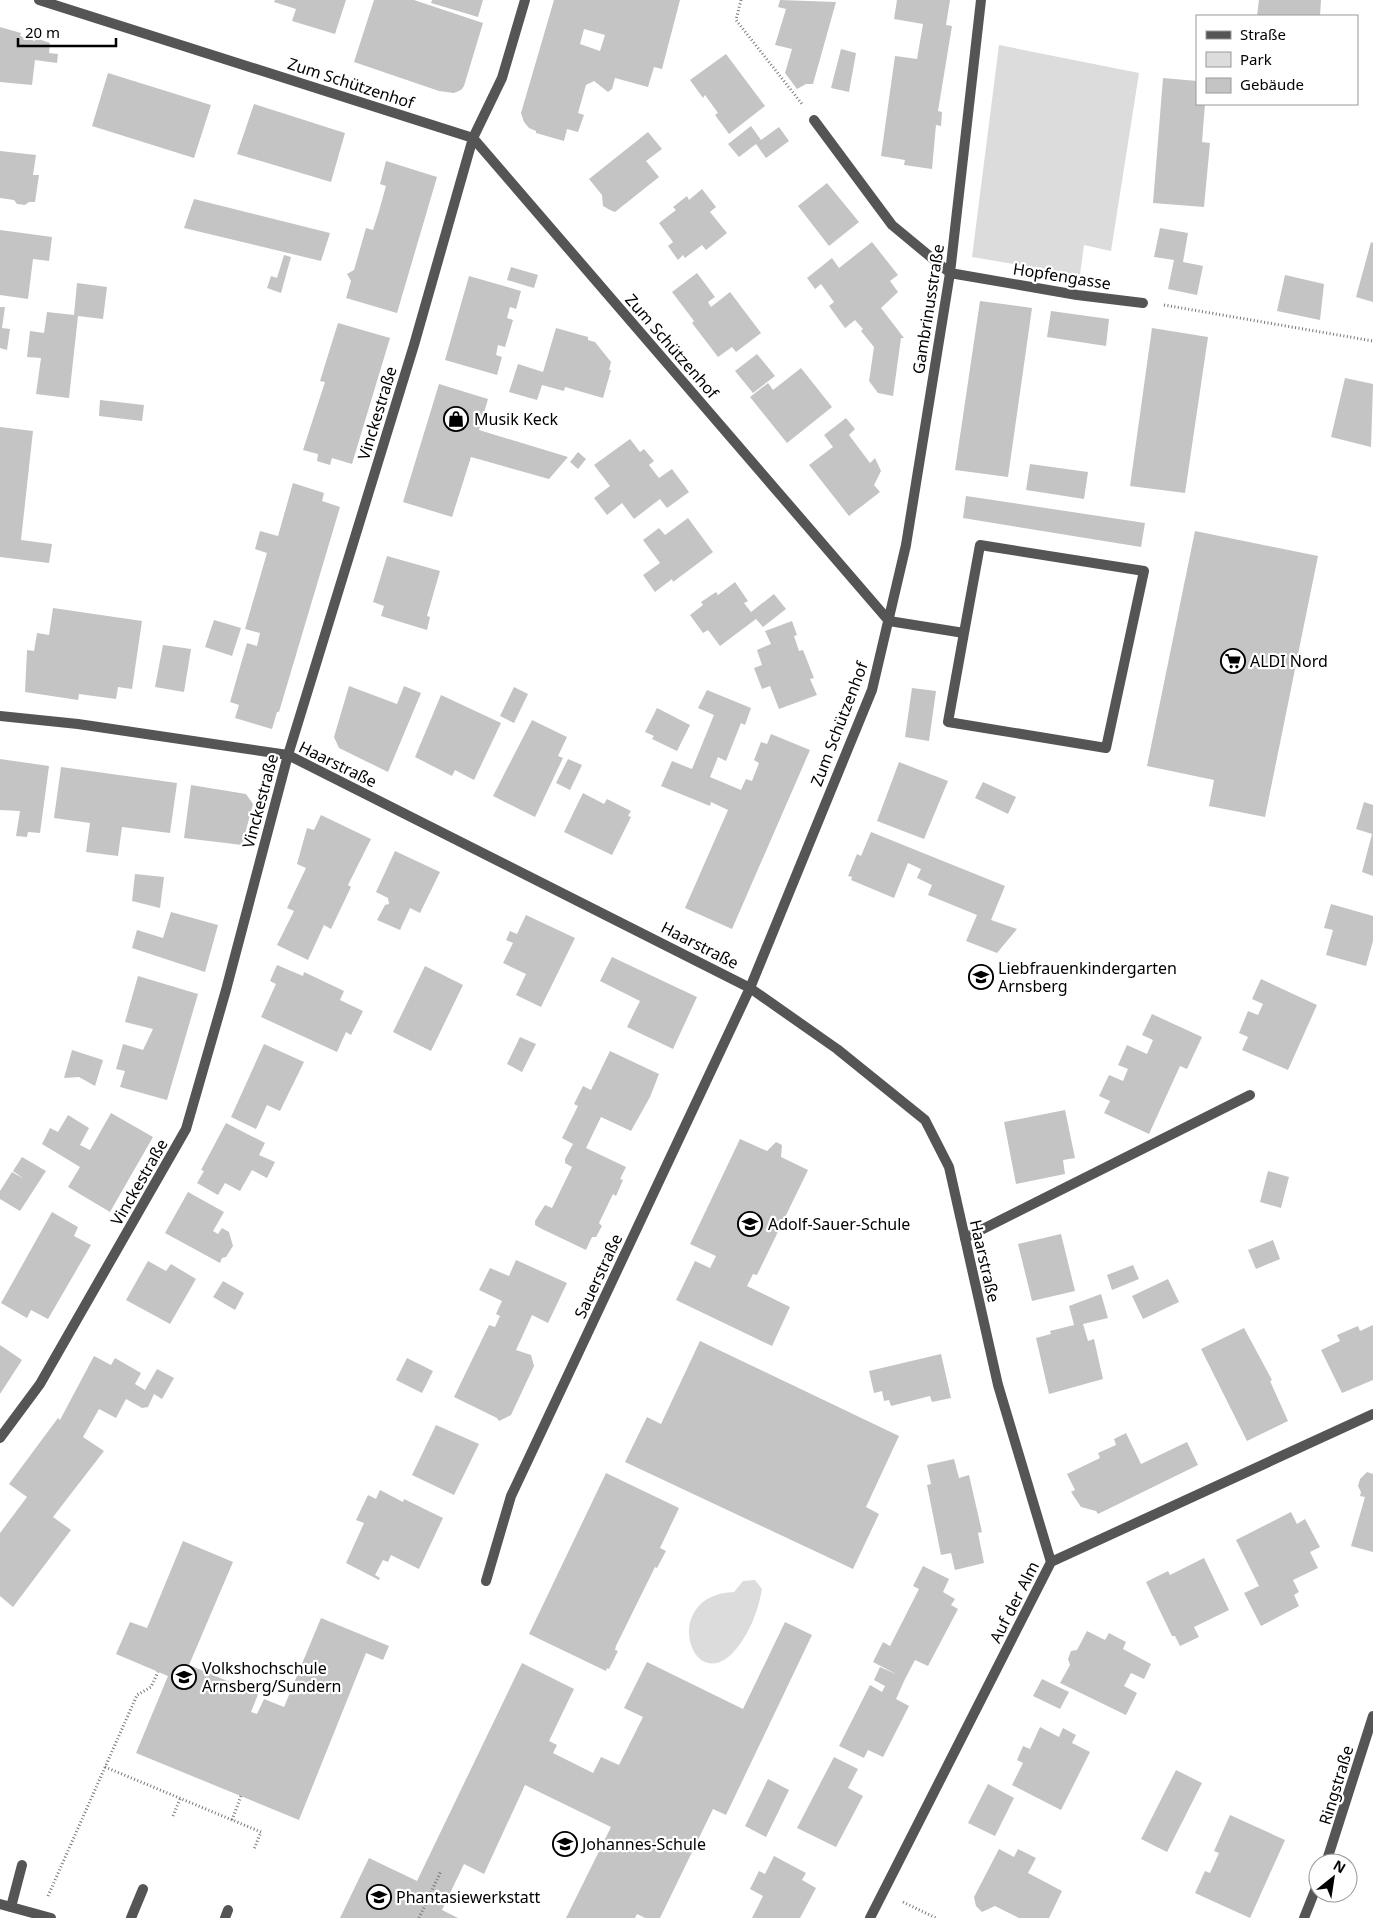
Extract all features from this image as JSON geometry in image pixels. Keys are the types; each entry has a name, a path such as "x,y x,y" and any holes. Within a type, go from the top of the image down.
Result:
{"street":[{"name":"Zum Schützenhof","path":"39,0 474,138 889,621 872,690 750,988"},
{"name":"Vinckestraße","path":"0,1438 40,1384 186,1129 226,990 288,755 414,345 474,138 502,78 525,0"},
{"name":"Gambrinusstraße","path":"889,621 906,545 950,273 981,0"},
{"name":"Hopfengasse","path":"814,120 892,225 950,273 1077,295 1143,302"},
{"path":"980,545 1144,572 1106,748 948,722 964,633 980,545"},
{"path":"889,621 964,633"},
{"name":"Haarstraße","path":"0,716 78,724 288,755 750,988 837,1049 924,1120 948,1166 998,1385 1051,1562"},
{"name":"Sauerstraße","path":"486,1582 511,1496 750,988"},
{"path":"965,1238 1250,1095"},
{"name":"Auf der Alm","path":"870,1918 1051,1562 1373,1414"},
{"name":"Ringstraße","path":"1329,1853 1373,1716"},
{"path":"11,1907 22,1865"},
{"path":"131,1918 142,1888"},
{"path":"1304,1918 1310,1903"},
{"path":"0,1904 51,1918"}],"path":[{"path":"741,0 736,20 814,120"},
{"path":"1143,302 1265,321 1373,341"},
{"path":"40,1915 137,1695 151,1687 158,1672"},
{"path":"105,1767 261,1832 254,1849"},
{"path":"232,1820 242,1796"},
{"path":"173,1816 180,1799"},
{"path":"419,1918 441,1872"},
{"path":"882,1892 936,1918"}],"green space":[{"path":"999,45 1139,73 1111,251 1084,245 1080,275 972,257"},
{"path":"755,1580 762,1589 756,1613 746,1634 737,1648 721,1662 707,1663 696,1655 690,1642 690,1626 696,1610 710,1598 734,1592 743,1581"}],"building":[{"path":"275,0 346,0 335,34 292,21 296,9 274,2"},
{"path":"374,0 414,0 483,23 464,86 461,90 454,93 439,91 354,62"},
{"path":"432,0 483,0 478,17 431,3"},
{"path":"554,0 680,0 662,69 654,67 648,87 615,78 612,89 608,92 594,81 586,85 578,113 584,115 578,132 567,129 564,141 536,133 524,122 521,113","holes":["584,29 605,35 600,51 580,44"]},
{"path":"780,0 836,2 813,84 806,84 797,89 785,73 792,49 775,45 786,9 778,7"},
{"path":"897,0 950,0 946,25 952,26 938,111 942,112 941,126 936,125 932,169 904,165 905,160 881,156 895,56 917,59 923,24 894,19"},
{"path":"1259,0 1321,0 1320,15 1257,15"},
{"path":"0,27 21,33 20,36 35,41 36,38 50,43 49,53 58,54 57,63 35,60 32,85 0,82"},
{"path":"841,49 856,53 849,92 831,88"},
{"path":"726,54 765,106 729,134 715,115 718,113 705,95 703,98 690,80"},
{"path":"108,73 211,105 194,158 92,126"},
{"path":"1163,78 1196,81 1196,105 1205,105 1202,142 1210,143 1204,207 1153,203"},
{"path":"254,104 345,133 331,182 237,154"},
{"path":"751,126 761,140 779,127 789,141 766,158 756,144 739,157 728,144"},
{"path":"648,132 662,149 646,161 659,177 615,212 610,210 603,206 602,195 589,179"},
{"path":"0,151 36,155 33,175 39,175 35,202 29,202 25,205 17,204 14,200 0,198"},
{"path":"386,161 437,177 397,313 346,298 351,281 347,274 354,270 366,228 373,230 379,211 386,186 380,184"},
{"path":"827,183 859,222 829,246 798,206"},
{"path":"702,189 716,207 710,212 727,233 706,250 702,245 685,258 683,255 678,260 668,246 673,242 659,223 676,210 673,207 687,196 689,200"},
{"path":"194,199 330,233 321,261 184,228"},
{"path":"1160,228 1188,233 1183,262 1203,266 1197,295 1168,289 1174,260 1154,257"},
{"path":"0,230 52,237 49,261 33,259 28,299 0,295"},
{"path":"872,242 898,275 890,281 898,292 881,308 904,338 901,338 893,396 878,393 869,381 874,347 861,331 863,329 855,320 845,328 829,306 834,302 821,284 815,289 807,278 832,258 839,268"},
{"path":"1371,242 1373,243 1373,302 1356,297"},
{"path":"284,255 291,257 281,293 267,288 271,276 277,278"},
{"path":"511,267 538,275 534,288 507,280"},
{"path":"697,273 715,297 708,302 711,307 730,292 761,333 736,352 732,347 718,357 692,323 694,321 672,292"},
{"path":"1285,275 1324,284 1320,320 1277,311"},
{"path":"469,276 521,291 516,309 510,307 507,318 513,320 505,347 498,345 496,355 502,357 497,375 445,360"},
{"path":"77,283 107,287 103,319 78,316 69,398 36,394 41,358 27,357 30,331 44,333 47,312 74,315"},
{"path":"980,301 1032,308 1008,477 955,470"},
{"path":"0,307 5,307 2,328 10,329 7,350 0,348"},
{"path":"1051,311 1109,319 1106,346 1047,337"},
{"path":"338,323 390,338 352,464 332,458 330,465 317,461 318,454 303,450 325,382 320,381"},
{"path":"556,328 588,337 588,340 595,342 611,362 609,370 611,370 603,398 565,387 564,391 542,385 537,400 509,392 518,364 543,372"},
{"path":"1152,328 1208,337 1185,493 1130,486"},
{"path":"757,354 775,376 753,393 735,371"},
{"path":"801,368 832,407 787,443 750,397 768,383 773,390"},
{"path":"1345,378 1373,384 1371,447 1331,437"},
{"path":"439,384 488,399 479,430 568,457 549,479 471,457 452,517 403,502"},
{"path":"100,400 144,405 142,421 99,416"},
{"path":"846,418 855,429 849,435 870,463 875,458 881,471 874,485 880,492 849,516 809,465 833,447 824,435"},
{"path":"0,427 33,431 21,540 52,544 49,563 0,557"},
{"path":"630,439 640,452 644,449 654,461 649,465 659,478 672,469 689,492 667,508 660,499 634,519 622,503 607,515 594,498 610,486 594,465"},
{"path":"578,452 586,459 578,469 570,462"},
{"path":"1030,464 1088,472 1084,499 1026,490"},
{"path":"293,483 324,493 322,501 340,507 279,712 277,712 272,729 235,718 239,705 230,702 247,643 257,646 260,633 245,629 267,553 255,549 260,531 278,536"},
{"path":"966,496 1145,523 1141,547 963,518"},
{"path":"688,518 713,552 673,582 672,579 655,592 643,575 660,563 643,540 659,528 665,535"},
{"name":"ALDI Nord","path":"1195,531 1318,556 1265,817 1209,806 1214,780 1147,766"},
{"path":"387,556 440,571 427,616 430,617 427,630 381,616 384,606 373,602"},
{"path":"735,582 748,601 744,603 751,612 774,594 786,609 763,627 756,619 720,646 708,630 703,633 690,615 703,605 701,602 716,592 718,595"},
{"path":"53,608 142,621 132,689 118,687 116,699 79,694 78,700 25,692 27,650 34,651 37,633 49,635"},
{"path":"214,620 241,628 232,656 205,647"},
{"path":"792,621 797,635 794,636 799,651 803,650 814,678 810,679 817,695 779,709 770,686 762,689 754,668 762,665 757,650 771,644 765,631"},
{"path":"163,645 191,649 184,692 155,687"},
{"path":"349,686 397,704 404,686 421,693 388,772 339,748 334,737"},
{"path":"514,687 528,694 514,723 500,716"},
{"path":"912,688 936,691 929,741 905,737"},
{"path":"707,690 751,708 745,725 741,723 726,761 718,757 710,777 741,790 746,779 752,781 759,763 754,760 761,742 767,744 771,734 810,750 732,929 685,908 728,810 711,802 710,806 661,786 672,761 692,769 714,715 698,708"},
{"path":"441,695 501,723 474,780 455,770 452,776 415,757"},
{"path":"657,708 690,725 677,751 652,739 654,736 645,732"},
{"path":"532,720 567,737 558,756 563,758 535,817 493,796"},
{"path":"0,759 49,766 40,833 28,832 27,837 16,836 20,811 0,810"},
{"path":"568,759 582,765 570,790 556,783"},
{"path":"899,762 948,781 924,839 877,821"},
{"path":"61,767 177,783 170,833 122,827 118,856 86,852 90,823 54,818"},
{"path":"983,782 1016,797 1008,814 975,798"},
{"path":"191,785 246,794 253,804 242,845 184,838"},
{"path":"583,793 604,804 607,799 631,811 628,816 631,817 612,855 564,832"},
{"path":"1364,802 1373,805 1373,876 1362,872 1372,834 1356,829"},
{"path":"321,815 371,839 348,885 351,887 331,929 324,925 308,960 277,945 294,911 287,908 306,868 297,864 307,828 314,830"},
{"path":"871,832 1005,886 991,920 1017,929 997,953 966,941 977,915 928,895 932,885 917,878 921,869 908,863 894,898 851,880 852,877 848,876 857,854 861,856"},
{"path":"395,851 440,872 420,913 410,908 400,930 377,920 385,905 389,904 388,898 376,892"},
{"path":"135,874 164,877 160,908 132,901"},
{"path":"1331,904 1373,916 1373,941 1366,966 1326,955 1333,930 1324,928"},
{"path":"171,912 218,925 205,972 132,948 137,930 163,938"},
{"path":"526,915 575,938 541,1007 516,995 526,974 503,963 513,943 506,940 510,931 517,934"},
{"path":"612,957 697,997 673,1049 627,1027 640,1001 600,981"},
{"path":"277,965 303,976 304,972 344,991 340,1000 363,1011 351,1035 346,1032 337,1052 261,1017 276,984 270,981"},
{"path":"425,966 463,985 431,1051 393,1032"},
{"path":"138,976 198,994 167,1100 120,1087 125,1071 116,1069 123,1044 143,1050 153,1029 125,1022"},
{"path":"1261,979 1317,1005 1288,1070 1242,1050 1248,1037 1239,1033 1248,1011 1258,1015 1263,1004 1252,999"},
{"path":"1152,1014 1202,1037 1187,1069 1180,1066 1149,1134 1104,1113 1110,1101 1099,1096 1109,1075 1123,1081 1128,1069 1118,1065 1127,1045 1147,1054 1153,1040 1142,1035"},
{"path":"520,1037 536,1044 522,1072 507,1064"},
{"path":"264,1044 304,1062 280,1111 267,1105 256,1129 231,1117"},
{"path":"72,1050 103,1060 95,1086 79,1077 64,1078"},
{"path":"610,1051 659,1074 650,1097 631,1131 601,1117 586,1148 626,1167 620,1179 623,1180 616,1196 613,1194 599,1223 602,1226 596,1237 592,1237 586,1250 542,1229 535,1225 535,1221 545,1205 552,1208 572,1167 565,1163 565,1159 573,1144 562,1138 578,1106 574,1104 583,1086 591,1090"},
{"path":"1065,1110 1075,1158 1063,1160 1065,1174 1016,1184 1004,1122"},
{"path":"111,1113 153,1137 110,1212 68,1187 80,1167 42,1144 50,1128 58,1132 68,1115 89,1128 80,1145 90,1150"},
{"path":"226,1123 265,1143 259,1155 275,1162 267,1178 252,1170 240,1191 225,1183 218,1195 197,1183 204,1171 201,1170"},
{"path":"740,1139 767,1151 776,1142 782,1145 781,1157 808,1170 757,1275 753,1274 747,1286 790,1307 772,1346 676,1300 695,1261 710,1268 716,1256 690,1244"},
{"path":"22,1157 46,1171 20,1211 0,1199 0,1191 12,1172 24,1179 13,1171"},
{"path":"1268,1171 1289,1177 1281,1208 1260,1202"},
{"path":"188,1192 224,1212 213,1231 218,1234 222,1228 229,1232 233,1246 220,1263 165,1233"},
{"path":"52,1212 78,1227 74,1236 91,1245 48,1319 31,1310 27,1318 1,1303"},
{"path":"1061,1234 1075,1291 1032,1301 1018,1244"},
{"path":"1273,1240 1280,1259 1256,1269 1248,1250"},
{"path":"516,1260 567,1283 548,1323 532,1315 516,1350 531,1355 534,1366 511,1415 499,1421 497,1418 454,1397 489,1325 495,1327 500,1316 496,1314 502,1301 479,1290 490,1268 509,1276"},
{"path":"148,1261 166,1271 171,1264 196,1279 170,1324 126,1300"},
{"path":"1133,1265 1139,1279 1112,1290 1107,1275"},
{"path":"1168,1279 1179,1302 1143,1319 1132,1296"},
{"path":"223,1281 244,1293 235,1310 213,1297"},
{"path":"1101,1294 1108,1318 1083,1324 1088,1341 1094,1339 1103,1379 1049,1394 1036,1338 1051,1334 1050,1331 1074,1325 1069,1306"},
{"path":"1373,1325 1373,1380 1342,1393 1321,1350 1340,1341 1337,1335 1358,1326 1360,1331"},
{"path":"1244,1328 1272,1380 1270,1381 1288,1421 1247,1441 1201,1349"},
{"path":"700,1341 899,1436 866,1507 879,1514 853,1569 625,1462 647,1417 661,1424"},
{"path":"0,1345 22,1360 0,1394"},
{"path":"941,1354 951,1398 932,1402 930,1396 891,1406 889,1400 884,1401 882,1391 874,1393 869,1371"},
{"path":"94,1356 111,1365 115,1358 141,1373 135,1384 145,1390 157,1369 174,1378 162,1399 154,1394 148,1407 142,1408 126,1399 116,1418 99,1409 83,1437 104,1451 53,1517 71,1530 13,1607 0,1596 0,1533 27,1497 9,1484 58,1418 60,1420"},
{"path":"407,1358 433,1371 422,1393 396,1380"},
{"path":"436,1425 479,1444 454,1495 412,1475"},
{"path":"1126,1433 1141,1464 1187,1442 1198,1465 1098,1514 1096,1511 1081,1507 1071,1492 1075,1490 1067,1474 1100,1458 1098,1453 1116,1445 1114,1439"},
{"path":"954,1459 959,1478 969,1475 982,1532 978,1533 984,1563 955,1570 951,1553 941,1555 927,1485 931,1484 927,1465"},
{"path":"1367,1472 1373,1474 1373,1552 1351,1546 1365,1497 1360,1496 1361,1492 1358,1486 1360,1479"},
{"path":"606,1473 679,1508 660,1548 666,1551 657,1568 655,1567 616,1646 615,1650 618,1651 609,1669 607,1668 606,1671 529,1634"},
{"path":"380,1490 403,1502 404,1499 443,1518 419,1569 391,1555 388,1562 383,1560 375,1575 380,1578 379,1580 346,1563 364,1523 356,1520 368,1495 376,1499"},
{"path":"1291,1512 1297,1524 1305,1519 1320,1547 1310,1552 1318,1568 1293,1580 1299,1592 1294,1595 1299,1606 1261,1626 1244,1593 1259,1586 1236,1540"},
{"path":"183,1541 233,1562 189,1665 249,1690 252,1683 261,1687 251,1712 257,1714 264,1699 284,1707 321,1618 389,1646 383,1660 366,1653 299,1820 136,1753 168,1676 116,1654 130,1622 147,1628"},
{"path":"1204,1558 1229,1610 1194,1627 1199,1637 1180,1646 1175,1636 1172,1636 1146,1582 1168,1571 1170,1575"},
{"path":"923,1566 949,1579 943,1592 955,1599 951,1605 958,1609 928,1666 915,1660 905,1679 896,1699 909,1706 883,1757 868,1750 864,1758 839,1746 870,1685 882,1692 885,1686 874,1680 880,1667 898,1675 873,1662 883,1642 890,1646 919,1589 913,1586"},
{"path":"785,1622 812,1635 726,1815 713,1809 660,1918 645,1918 637,1914 635,1918 566,1918 611,1827 525,1785 484,1874 464,1864 442,1910 458,1918 340,1918 369,1858 417,1881 522,1663 574,1689 549,1741 557,1745 553,1753 593,1773 601,1757 619,1765 643,1717 624,1708 647,1662 743,1709"},
{"path":"1087,1631 1105,1640 1109,1633 1126,1642 1123,1649 1151,1664 1144,1679 1131,1673 1124,1686 1137,1693 1126,1715 1060,1683 1070,1665 1068,1659 1071,1651 1077,1650"},
{"path":"1042,1679 1069,1692 1060,1709 1033,1696"},
{"path":"1040,1727 1059,1737 1063,1728 1076,1735 1072,1743 1090,1752 1061,1810 1012,1785 1023,1763 1017,1760 1023,1746 1030,1749"},
{"path":"834,1757 858,1769 848,1788 863,1796 836,1847 797,1828"},
{"path":"1176,1770 1202,1783 1167,1852 1141,1839"},
{"path":"768,1779 789,1790 766,1837 745,1826"},
{"path":"988,1784 1014,1798 995,1836 968,1823"},
{"path":"1230,1815 1285,1840 1250,1918 1195,1893 1205,1871 1210,1873 1219,1853 1214,1851"},
{"path":"999,1849 1014,1857 1018,1849 1036,1858 1028,1873 1062,1891 1049,1918 1019,1918 995,1906 982,1912 976,1906 974,1897"},
{"path":"774,1856 806,1873 802,1880 816,1888 800,1918 752,1918 763,1896 750,1889 759,1871 765,1874"}],"place":[{"name":"Musik Keck","path":"456,419"},
{"name":"ALDI Nord","path":"1233,661"},
{"name":"Liebfrauenkindergarten Arnsberg","path":"981,977"},
{"name":"Adolf-Sauer-Schule","path":"750,1224"},
{"name":"Volkshochschule Arnsberg/Sundern","path":"184,1677"},
{"name":"Johannes-Schule","path":"565,1844"},
{"name":"Phantasiewerkstatt","path":"379,1897"}]}
